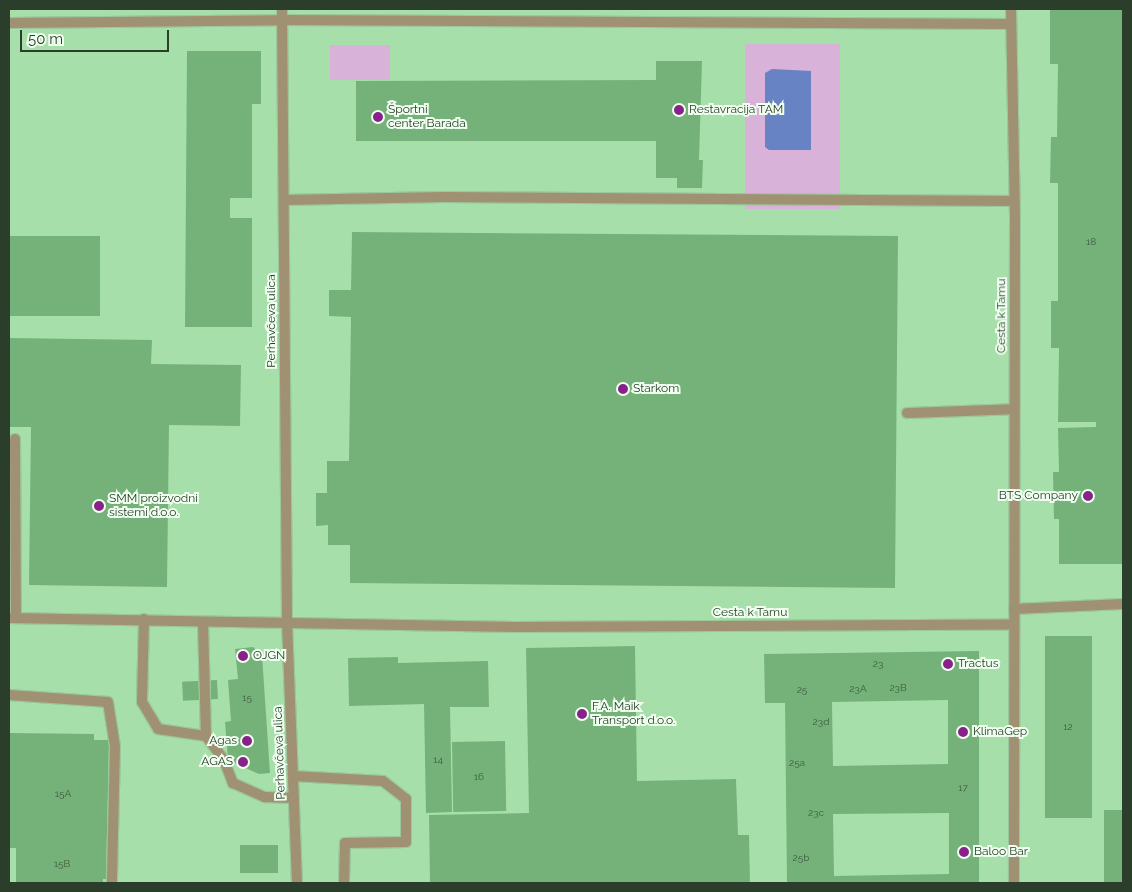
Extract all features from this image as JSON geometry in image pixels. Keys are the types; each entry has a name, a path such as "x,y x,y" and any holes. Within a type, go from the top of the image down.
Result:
{"street":[{"name":"Perhavčeva ulica","path":"282,9 287,622 297,883"},
{"name":"Cesta k Tamu","path":"1011,9 1014,201 1014,883"},
{"path":"9,23 282,20 1011,24"},
{"path":"284,200 444,197 1014,201"},
{"path":"907,413 1014,409"},
{"path":"15,439 12,618 287,622"},
{"path":"1014,609 1123,604"},
{"path":"144,619 142,702 158,729 206,736"},
{"path":"203,622 206,736 224,760 233,784 265,797 294,798"},
{"name":"Cesta k Tamu","path":"287,622 516,627 1014,624"},
{"path":"9,695 108,702 115,746 112,883"},
{"path":"293,776 383,781 406,799 406,842 345,843 344,883"}],"shaded area":[{"path":"9,9 1123,9 1123,883 9,883"},
{"path":"745,44 840,44 840,209 745,209"},
{"path":"330,45 390,45 390,80 330,80"}],"water":[{"path":"772,69 811,71 811,150 769,150 765,147 765,73"}],"building":[{"path":"1050,9 1123,9 1123,564 1059,564 1059,519 1054,519 1053,472 1059,472 1058,428 1096,427 1096,422 1058,422 1059,348 1051,348 1051,301 1058,301 1058,183 1050,183 1051,137 1057,137 1058,64 1050,64"},
{"path":"187,51 261,51 261,104 252,104 252,198 230,198 230,218 252,218 252,327 185,327"},
{"path":"656,61 702,61 699,160 703,160 702,188 677,188 677,178 656,178 656,141 356,141 356,81 656,80"},
{"name":"Starkom","path":"352,232 898,236 895,588 350,583 350,545 328,545 328,525 316,526 316,493 327,493 327,461 349,461 351,317 329,316 329,290 351,290"},
{"path":"9,236 100,236 100,316 9,316"},
{"name":"SMM proizvodni sistemi d.o.o.","path":"9,338 152,340 151,364 241,365 240,426 169,425 167,587 29,585 31,427 9,427"},
{"path":"1045,636 1092,636 1092,818 1045,818"},
{"name":"F.A. Maik Transport d.o.o.","path":"635,646 637,781 736,779 738,835 749,835 750,883 430,883 429,815 529,813 526,648"},
{"path":"253,647 262,655 270,773 259,774 228,760 225,722 231,721 228,680 238,679 235,649"},
{"path":"979,651 979,883 787,883 785,703 765,703 764,654","holes":["948,700 948,764 833,766 832,702","949,813 949,874 834,876 833,814"]},
{"path":"398,657 398,663 488,661 489,707 450,707 452,812 426,813 424,704 349,706 348,658"},
{"path":"217,680 218,699 183,701 182,682"},
{"path":"9,733 94,734 94,740 109,740 108,879 103,879 103,883 16,883 16,848 9,848"},
{"path":"505,741 506,811 453,812 452,742"},
{"path":"1104,810 1123,810 1123,883 1104,883"},
{"path":"240,845 278,845 278,873 240,873"}],"place":[{"name":"Restavracija TAM","path":"679,110"},
{"name":"Športni center Barada","path":"378,117"},
{"name":"Starkom","path":"623,389"},
{"name":"BTS Company","path":"1088,496"},
{"name":"SMM proizvodni sistemi d.o.o.","path":"99,506"},
{"name":"OJGN","path":"243,656"},
{"name":"Tractus","path":"948,664"},
{"name":"F.A. Maik Transport d.o.o.","path":"582,714"},
{"name":"KlimaGep","path":"963,732"},
{"name":"Agas","path":"247,741"},
{"name":"AGAS","path":"243,762"},
{"name":"Baloo Bar","path":"964,852"}]}
